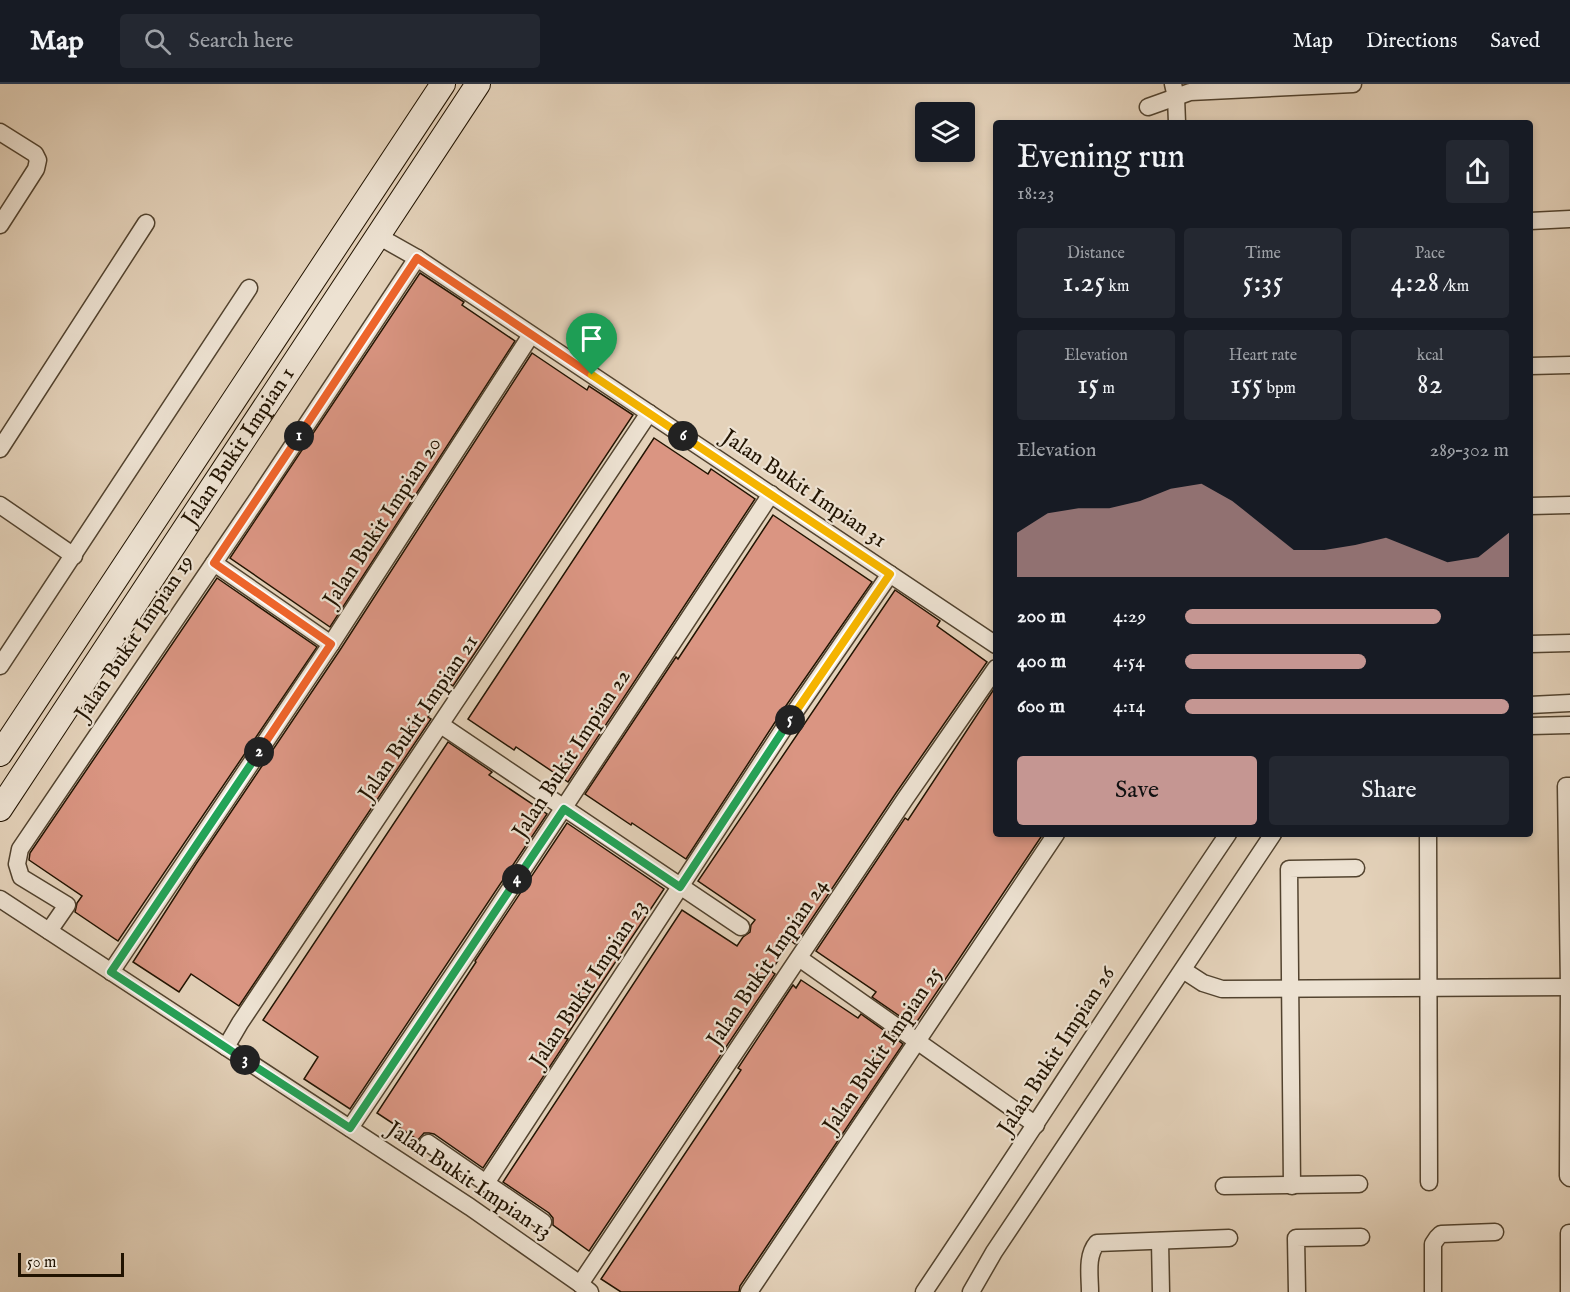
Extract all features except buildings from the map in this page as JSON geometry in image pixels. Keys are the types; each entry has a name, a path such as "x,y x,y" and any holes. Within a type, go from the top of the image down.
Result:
{"street":[{"name":"Jalan Bukit Impian 1","path":"0,754 443,84"},
{"name":"Jalan Bukit Impian 1","path":"0,809 478,84"},
{"path":"1148,107 1174,91 1353,84"},
{"path":"1174,91 1177,120"},
{"path":"0,132 35,154 38,160 36,169 0,225"},
{"path":"377,184 374,209 378,236"},
{"path":"1533,221 1570,219"},
{"path":"0,449 146,222"},
{"path":"335,248 353,239 378,236 417,258"},
{"name":"Jalan Bukit Impian 31","path":"417,258 993,643"},
{"name":"Jalan Bukit Impian 19","path":"49,931 67,906 21,876 17,864 20,849 417,258"},
{"path":"0,666 249,288"},
{"name":"Jalan Bukit Impian 20","path":"111,972 331,644 531,335"},
{"path":"1533,366 1570,364"},
{"name":"Jalan Bukit Impian 21","path":"226,1047 649,413"},
{"name":"Jalan Bukit Impian 22","path":"350,1128 564,809 771,494"},
{"path":"0,505 74,556"},
{"path":"1533,506 1570,505"},
{"path":"214,563 331,644"},
{"name":"Jalan Bukit Impian 23","path":"486,1183 790,719 890,574"},
{"path":"1533,644 1570,644"},
{"name":"Jalan Bukit Impian 24","path":"585,1288 799,958 905,799 993,673"},
{"path":"1533,705 1570,703"},
{"path":"1550,704 1551,726"},
{"path":"441,725 741,927"},
{"path":"1533,726 1570,725"},
{"path":"1570,786 1566,786 1569,987 1568,1176 1570,1178"},
{"name":"Jalan Bukit Impian 25","path":"749,1292 1054,837"},
{"name":"Jalan Bukit Impian 26","path":"924,1292 1226,837"},
{"path":"971,1292 994,1252 1271,837"},
{"path":"1428,837 1429,1182"},
{"path":"1292,1185 1289,868 1356,867"},
{"name":"Jalan Bukit Impian 13","path":"0,899 470,1206 585,1288 601,1292"},
{"path":"799,958 1036,1125"},
{"path":"1183,970 1203,983 1222,989 1569,987"},
{"path":"428,1143 543,1222"},
{"path":"1224,1186 1359,1185"},
{"path":"1433,1292 1433,1244 1441,1234 1495,1232"},
{"path":"1569,1292 1570,1233"},
{"path":"1297,1292 1296,1238 1361,1237"},
{"path":"1090,1292 1090,1256 1097,1243 1229,1238"},
{"path":"1160,1241 1161,1292"}],"route":[{"path":"417,258 592,375 890,574 790,719 680,887 564,809 350,1128 111,972 331,644 214,563 417,258"}]}
